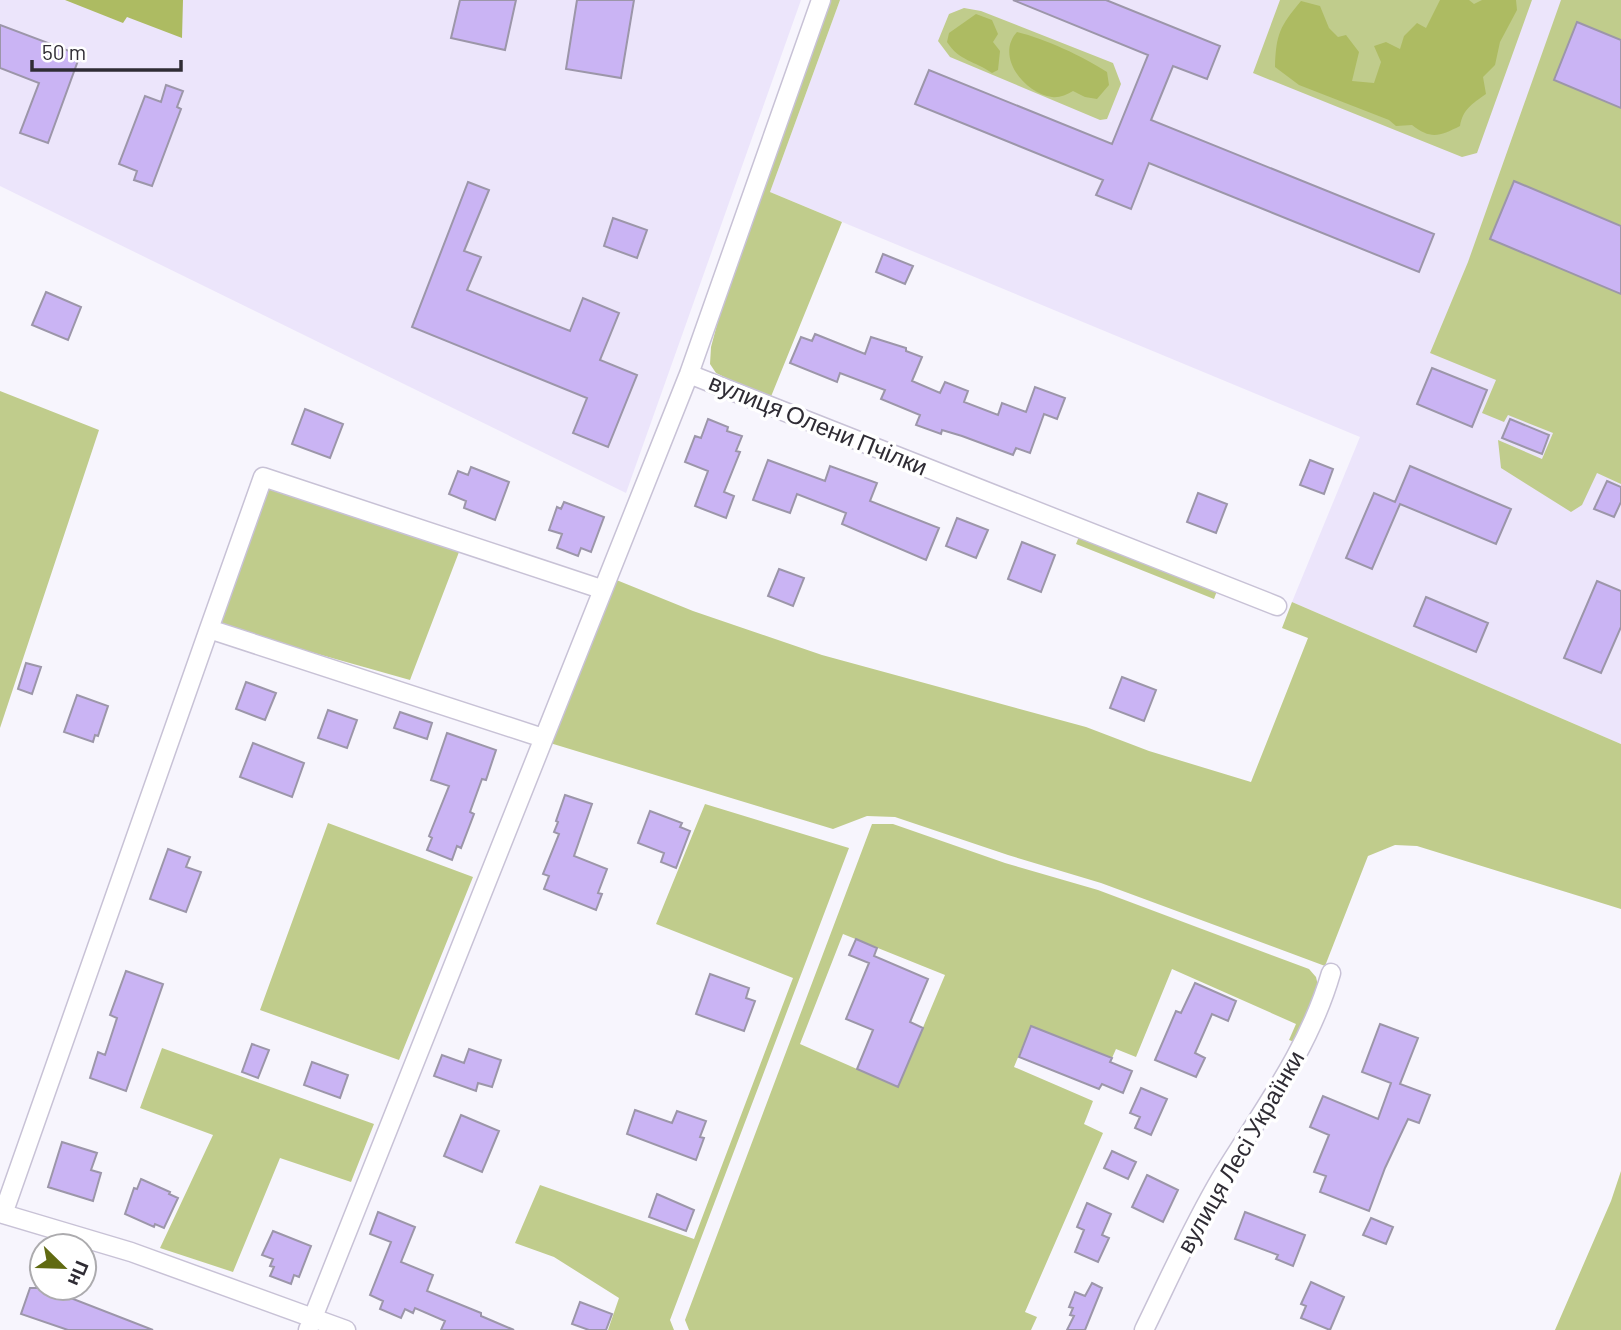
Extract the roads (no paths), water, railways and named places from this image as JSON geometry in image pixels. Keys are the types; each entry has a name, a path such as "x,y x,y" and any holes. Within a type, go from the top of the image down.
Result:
{"street":[{"name":"вулиця Олени Пчілки","path":"821,0 689,373 1277,606"},
{"path":"310,1324 689,373"},
{"path":"345,1330 310,1324 131,1252 1,1213 263,477 601,589"},
{"path":"209,629 543,738"},
{"name":"вулиця Лесі Українки","path":"1144,1330 1220,1180 1292,1067 1321,1007 1331,973"}]}
